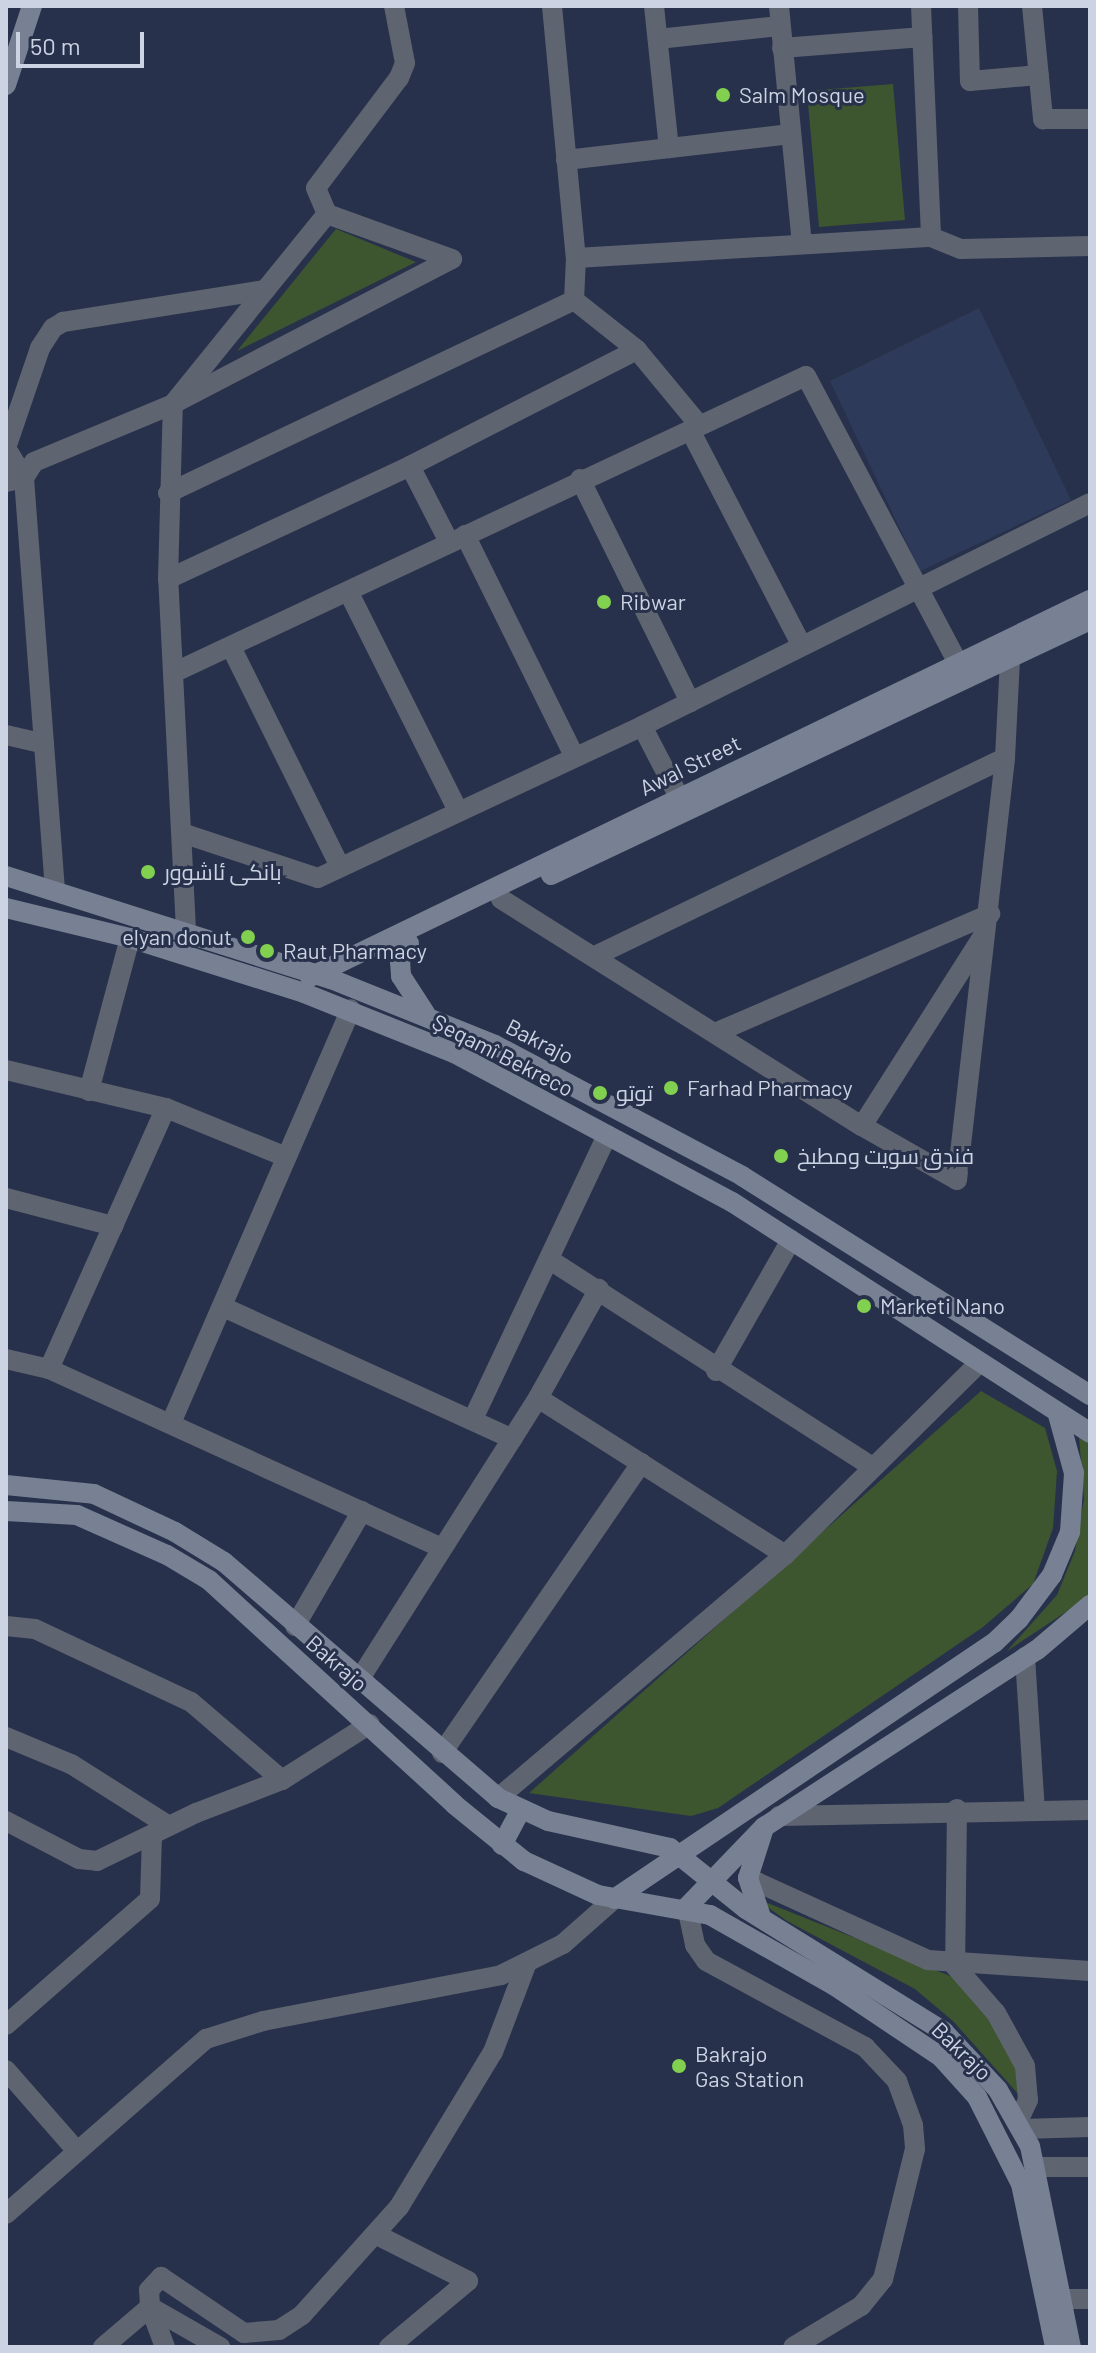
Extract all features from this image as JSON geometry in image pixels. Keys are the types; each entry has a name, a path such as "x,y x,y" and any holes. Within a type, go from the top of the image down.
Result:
{"main road":[{"path":"6,85 32,6"},
{"name":"Awal Street","path":"311,973 1090,600"},
{"name":"Awal Street","path":"331,979 1090,620"},
{"name":"Bakrajo","path":"6,876 186,930 331,979 425,1013 543,1069 742,1176 1090,1395"},
{"name":"Şeqamî Bekreco","path":"6,908 130,938 314,997 454,1053 607,1135 791,1240 1090,1433"},
{"path":"409,943 400,961 401,976 425,1013"},
{"path":"311,973 314,997"},
{"path":"314,997 331,979"},
{"path":"374,1021 383,998"},
{"path":"614,1899 994,1643 1052,1575 1070,1532 1074,1473 1058,1415"},
{"name":"Bakrajo","path":"6,1485 83,1491 151,1518 224,1562 442,1753 498,1798 548,1821 643,1838 683,1855 761,1917 944,2032 998,2090 1020,2125 1038,2167 1071,2347"},
{"name":"Bakrajo","path":"6,1511 77,1515 167,1555 209,1580 502,1845 551,1877 614,1899 687,1907 731,1926 914,2036 960,2077 991,2121 1021,2184 1055,2347"},
{"path":"687,1907 711,1877 772,1822 1025,1657 1090,1605"},
{"path":"502,1845 521,1810"},
{"path":"761,1917 748,1878 772,1822"}],"street":[{"path":"15,480 34,462 173,404 452,259 327,214 316,188 399,78 405,63 394,6"},
{"path":"552,6 576,258 574,300"},
{"path":"654,6 669,148"},
{"path":"921,6 931,237"},
{"path":"968,6 970,81 1039,75"},
{"path":"1032,6 1043,119 1090,119"},
{"path":"658,39 780,16 802,243"},
{"path":"782,48 923,37"},
{"path":"566,160 790,134"},
{"path":"186,930 168,579 168,493 173,404 327,214"},
{"path":"576,258 931,237 961,249 1090,246"},
{"path":"55,889 44,744 15,480 6,448 40,348 63,322 265,290"},
{"path":"574,300 637,350 694,427 802,646"},
{"path":"168,493 574,300"},
{"path":"168,579 410,466 637,350"},
{"path":"173,673 232,649 580,479 806,376 958,663"},
{"path":"410,466 457,538 573,754"},
{"path":"580,479 690,702"},
{"path":"182,833 318,878 573,754 642,726 1090,503"},
{"path":"349,593 457,809"},
{"path":"232,649 340,867"},
{"path":"501,899 862,1126 957,1180 1005,758 1010,659"},
{"path":"642,726 679,797"},
{"path":"6,735 44,744"},
{"path":"595,956 1005,758"},
{"path":"715,1033 987,923"},
{"path":"862,1126 987,923"},
{"path":"89,1091 130,938"},
{"path":"171,1423 351,1010"},
{"path":"6,1070 166,1108 286,1157"},
{"path":"49,1369 166,1108"},
{"path":"473,1419 607,1135"},
{"path":"6,1198 113,1226"},
{"path":"716,1371 791,1240"},
{"path":"550,1260 599,1289 716,1371 872,1467"},
{"path":"359,1680 538,1398 599,1289"},
{"path":"223,1307 512,1439"},
{"path":"6,1359 49,1369 442,1548"},
{"path":"498,1798 785,1555 980,1362"},
{"path":"538,1398 785,1555"},
{"path":"442,1753 641,1463"},
{"path":"295,1626 362,1511"},
{"path":"6,1626 35,1629 191,1702 282,1780"},
{"path":"1025,1657 1035,1810"},
{"path":"6,1821 87,1861 107,1858 161,1831 282,1780 370,1724"},
{"path":"6,1737 71,1764 161,1831"},
{"path":"957,1809 955,1966 996,2013 1025,2066 1028,2100 1020,2125 1090,2127"},
{"path":"772,1822 957,1809 1090,1810"},
{"path":"6,2025 150,1899 161,1831"},
{"path":"748,1878 928,1960 955,1966 1090,1971"},
{"path":"6,2214 206,2039 263,2021 476,1983 526,1965 563,1944 614,1899"},
{"path":"687,1907 695,1945 706,1961 865,2047 897,2081 913,2125 915,2149 883,2279 861,2306 793,2347"},
{"path":"165,2347 150,2307 149,2290 161,2277 233,2330 279,2330 302,2315 377,2235 493,2052 526,1965"},
{"path":"6,2070 77,2151"},
{"path":"1038,2167 1090,2167"},
{"path":"377,2235 468,2281 389,2347"},
{"path":"1062,2299 1090,2299"},
{"path":"103,2347 150,2307"},
{"path":"150,2307 220,2347"}],"shaded area":[{"path":"979,308 1071,500 920,571 830,381"}],"green space":[{"path":"893,84 905,220 819,227 807,91"},
{"path":"336,229 416,262 237,351"},
{"path":"981,1391 1045,1428 1057,1471 1053,1528 1033,1584 983,1627 718,1808 691,1816 529,1793"},
{"path":"1079,1436 1090,1443 1090,1596 1007,1651 1057,1595 1075,1551 1084,1499"},
{"path":"755,1898 955,1978 977,2001 1016,2060 1020,2096 953,2021 915,1989 787,1921"}],"place":[{"name":"Salm Mosque","path":"723,95"},
{"name":"Ribwar","path":"604,602"},
{"name":"بانکی ئاشوور","path":"148,872"},
{"name":"elyan donut","path":"248,937"},
{"name":"Raut Pharmacy","path":"267,951"},
{"name":"Farhad Pharmacy","path":"671,1088"},
{"name":"توتو","path":"600,1093"},
{"name":"فندق سويت ومطبخ","path":"781,1156"},
{"name":"Marketi Nano","path":"864,1306"},
{"name":"Bakrajo Gas Station","path":"679,2066"}]}
